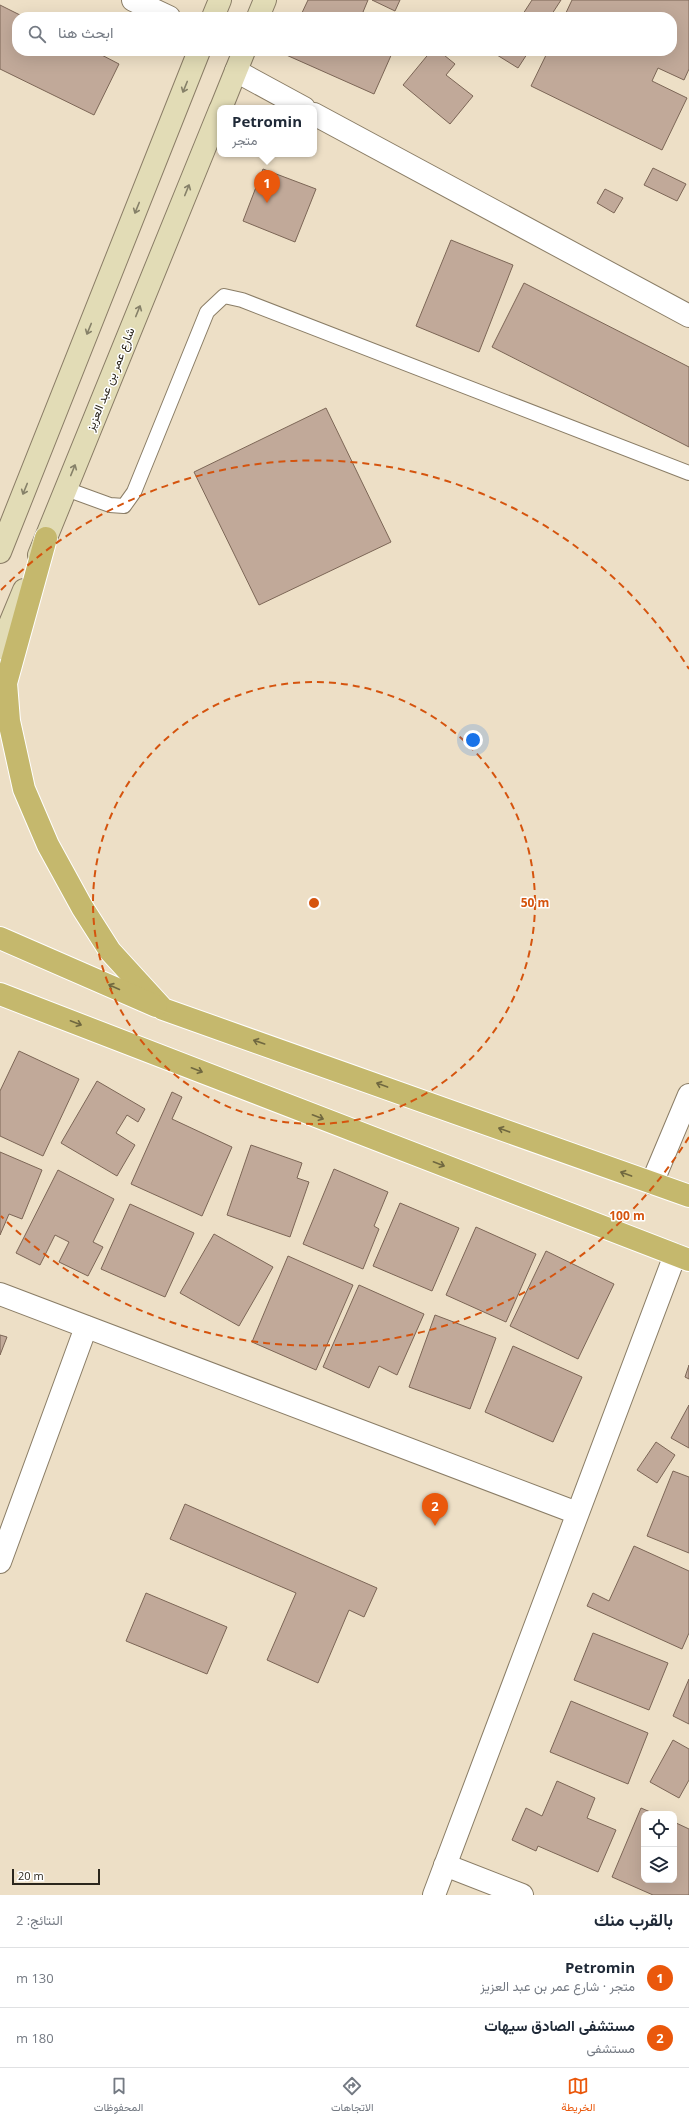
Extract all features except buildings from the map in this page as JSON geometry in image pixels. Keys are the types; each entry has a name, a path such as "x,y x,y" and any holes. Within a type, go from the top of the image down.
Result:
{"main road":[{"path":"215,12 220,0"},
{"path":"260,12 265,0"},
{"path":"0,552 197,56"},
{"name":"شارع عمر بن عبد العزيز","path":"222,105 242,56"},
{"name":"شارع عمر بن عبد العزيز","path":"0,648 66,490 217,116"},
{"path":"46,538 6,682 9,721 24,789 48,845 82,907 110,951 163,1008"},
{"path":"0,938 163,1008 689,1196"},
{"path":"0,994 682,1257"},
{"path":"0,1011 54,1015"}],"street":[{"path":"133,0 158,12"},
{"path":"236,71 298,105"},
{"path":"317,116 689,316"},
{"path":"652,1183 689,1095"},
{"path":"434,1895 577,1513 682,1257"},
{"path":"0,1294 577,1513"},
{"path":"0,1562 86,1327"},
{"path":"445,1865 522,1895"}],"lane":[{"path":"66,490 110,505 124,506 134,492 206,312 224,296 242,300 689,473"}],"place":[{"name":"Petromin","path":"267,203"},
{"name":"مستشفى الصادق سيهات","path":"435,1526"}]}
